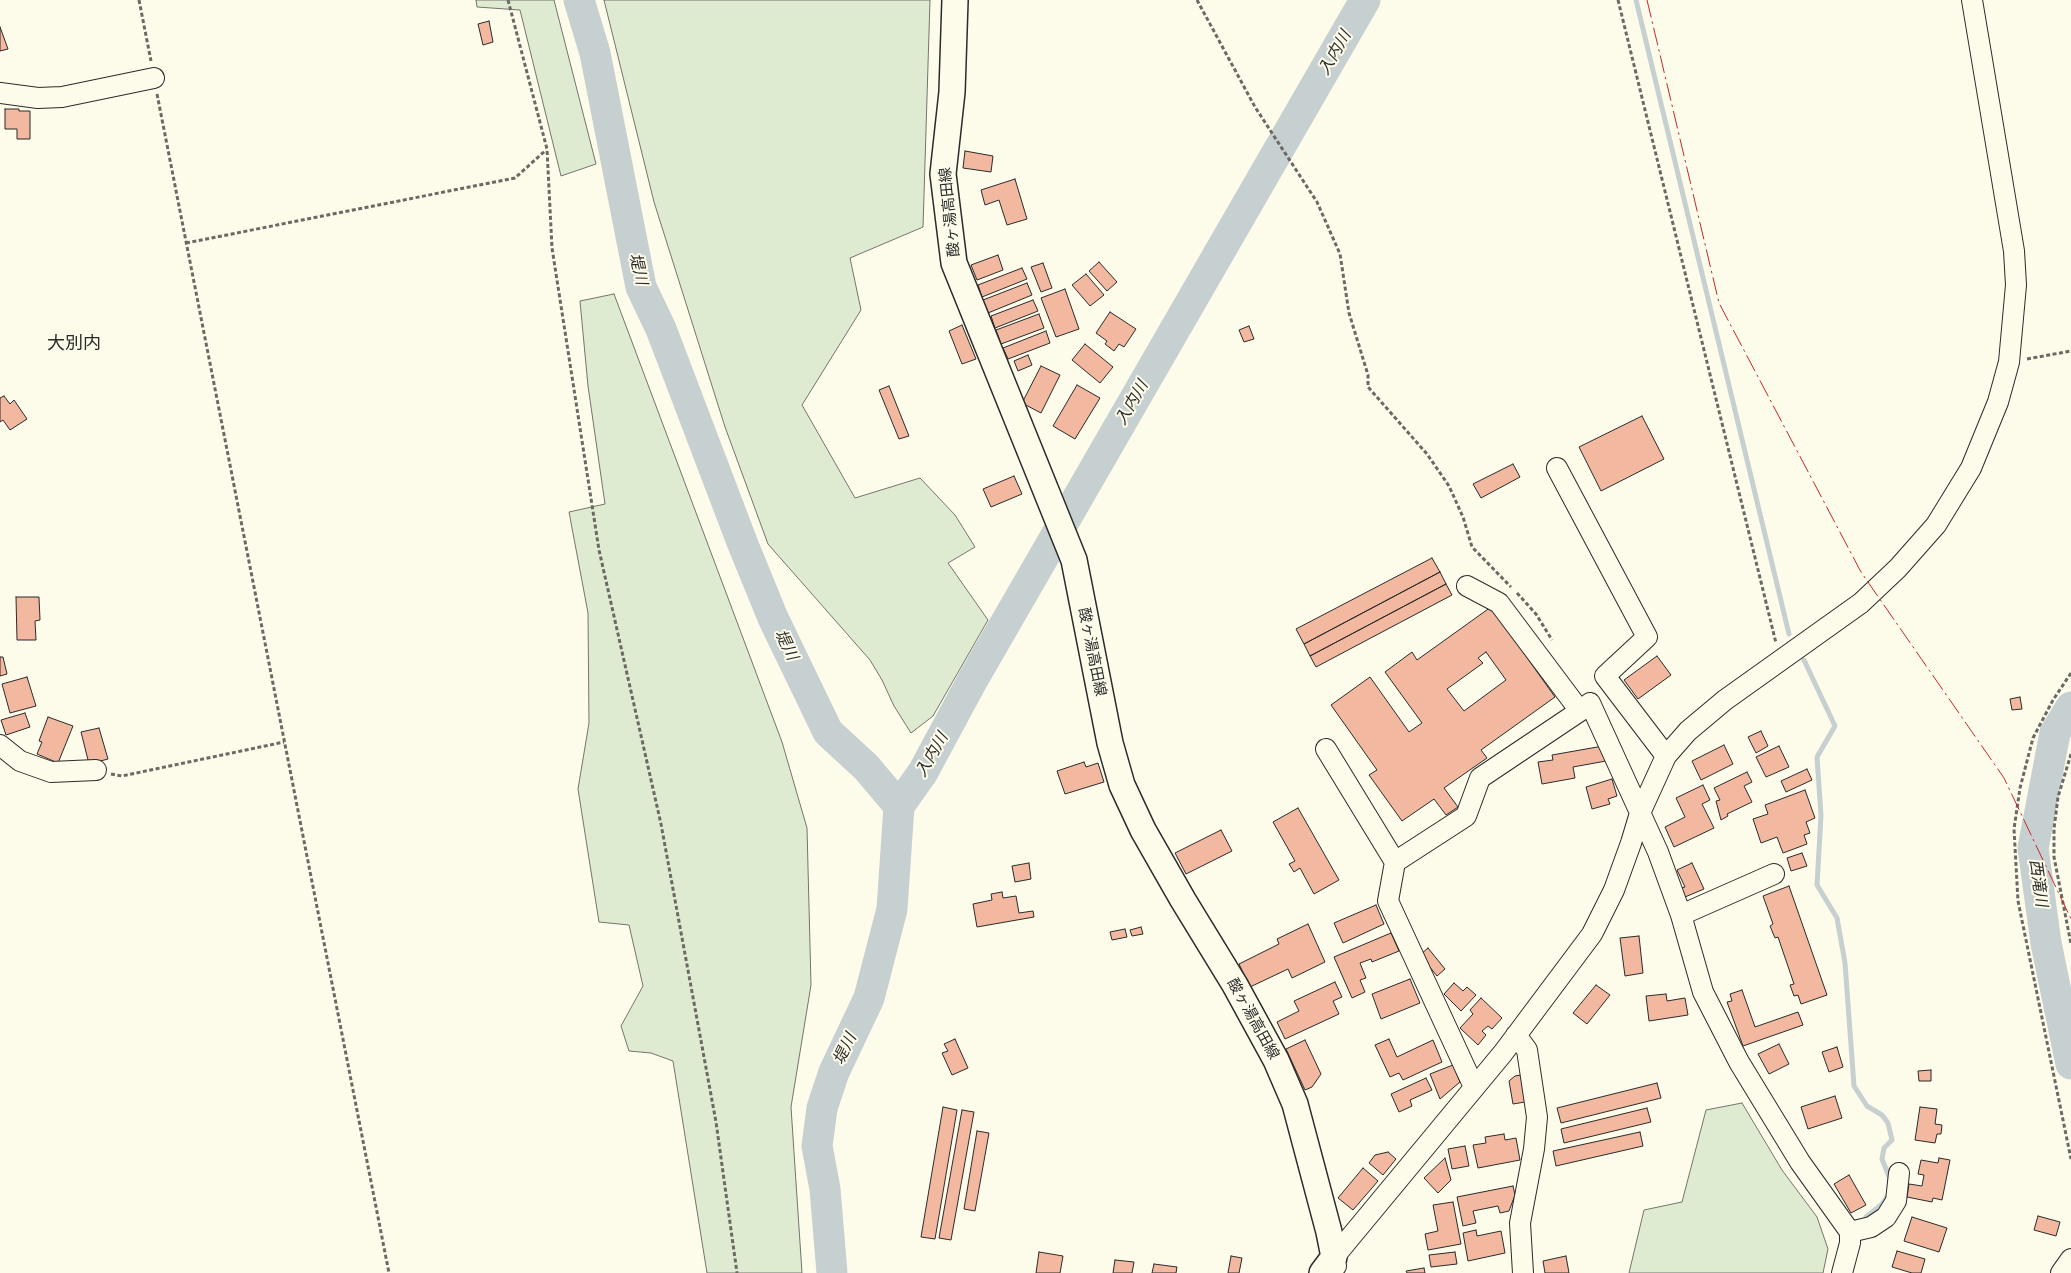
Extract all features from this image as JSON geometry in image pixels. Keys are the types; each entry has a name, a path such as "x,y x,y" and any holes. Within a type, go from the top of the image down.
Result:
{"main road":[{"name":"酸ヶ湯高田線","path":"955,0 952,92 943,174 954,263 1074,560 1110,743 1122,785 1143,830 1182,900 1236,985 1276,1060 1295,1104 1304,1135 1329,1232 1331,1268"}],"street":[{"path":"1331,1268 1516,1035 1592,934 1614,890 1632,843 1640,812 1666,756 1688,731 1725,700 1861,603 1898,568 1936,524 1971,468 1998,402 2009,362 2016,285 2014,251 1972,0"},
{"path":"0,93 38,98 62,97 154,78"},
{"path":"1557,468 1647,637 1605,676 1666,756"},
{"path":"1467,586 1499,603 1580,711"},
{"path":"1395,862 1466,816 1480,778 1580,711 1590,702 1658,852 1681,915 1703,992 1739,1062 1800,1162 1850,1232 1850,1244 1842,1273"},
{"path":"0,745 20,761 51,772 96,770"},
{"path":"1326,749 1395,862 1388,901 1474,1087"},
{"path":"1681,915 1774,874"},
{"path":"1516,1035 1527,1050 1536,1117 1534,1149 1520,1223 1523,1273"},
{"path":"1850,1232 1871,1227 1886,1217 1896,1201 1899,1172"},
{"path":"2061,1273 2071,1259"}],"path":[{"path":"139,0 389,1273"},
{"path":"508,0 547,149 552,248 599,550 661,824 716,1122 737,1273"},
{"path":"1197,0 1255,107 1317,202 1340,254 1349,313 1368,374 1368,387 1427,454 1444,478 1463,517 1472,547 1536,614 1556,646"},
{"path":"1618,0 1780,661"},
{"path":"186,243 515,178 547,149"},
{"path":"2009,362 2071,352"},
{"path":"2071,673 2053,700 2033,738 2020,788 2014,829 2018,901 2071,1159"},
{"path":"96,770 122,776 284,742"},
{"path":"2071,754 2058,797 2054,848 2071,944"}],"green space":[{"path":"476,0 554,0 596,164 561,176 520,10 477,7"},
{"path":"604,0 930,0 923,227 850,258 861,310 802,405 855,498 920,478 955,515 975,547 948,563 988,620 933,716 911,733 894,706 870,660 768,544 725,427 654,202"},
{"path":"614,294 782,742 807,828 811,985 791,1107 802,1273 707,1273 673,1061 651,1053 629,1051 621,1026 643,986 629,925 599,922 578,789 589,723 588,613 569,512 605,504 588,386 580,301"},
{"path":"1742,1103 1782,1170 1817,1217 1828,1249 1823,1273 1629,1273 1644,1210 1682,1202 1706,1110"}],"building":[{"path":"489,21 493,42 483,45 478,24"},
{"path":"0,27 8,49 0,51"},
{"path":"5,109 30,111 30,139 17,139 17,129 5,129"},
{"path":"965,151 993,156 991,172 963,168"},
{"path":"1015,179 1027,219 1007,225 999,200 985,205 981,190"},
{"path":"998,255 1003,270 977,280 971,265"},
{"path":"1099,262 1117,282 1107,291 1089,271"},
{"path":"1043,263 1052,288 1041,292 1031,267"},
{"path":"1022,268 1027,279 982,297 978,285"},
{"path":"1086,274 1104,295 1090,306 1072,285"},
{"path":"1027,283 1032,295 988,313 983,300"},
{"path":"1065,289 1079,329 1056,337 1041,298"},
{"path":"1033,300 1038,311 995,328 991,316"},
{"path":"1110,312 1136,329 1124,347 1119,344 1114,351 1105,344 1107,341 1096,333"},
{"path":"1039,314 1044,328 1001,344 996,330"},
{"path":"962,325 976,359 962,364 949,331"},
{"path":"1249,326 1254,339 1244,342 1239,330"},
{"path":"1046,331 1050,343 1008,359 1003,348"},
{"path":"1085,344 1113,367 1100,383 1072,360"},
{"path":"1028,355 1032,365 1018,371 1014,361"},
{"path":"1041,366 1060,375 1041,413 1022,403"},
{"path":"1077,385 1100,398 1075,439 1053,426"},
{"path":"889,386 909,436 899,439 879,390"},
{"path":"4,396 10,404 14,400 27,419 10,430 3,420 0,422 0,398"},
{"path":"1642,416 1664,459 1601,491 1579,447"},
{"path":"1513,464 1520,477 1481,498 1473,484"},
{"path":"1014,476 1022,494 991,507 983,489"},
{"path":"1432,558 1440,572 1304,644 1296,629"},
{"path":"1440,572 1446,584 1310,656 1304,644"},
{"path":"1446,584 1452,595 1316,667 1310,656"},
{"path":"16,597 39,597 40,620 35,621 36,640 17,640"},
{"path":"1491,607 1555,697 1481,750 1487,758 1444,788 1458,807 1446,815 1434,799 1402,821 1369,775 1377,770 1331,705 1370,677 1409,732 1422,723 1385,672 1412,652 1417,660","holes":["1486,652 1506,680 1464,711 1447,689 1483,663 1478,658"]},
{"path":"1657,656 1671,675 1638,699 1624,680"},
{"path":"0,657 3,657 7,674 0,676"},
{"path":"27,677 36,706 10,713 2,684"},
{"path":"2020,697 2022,709 2012,710 2010,699"},
{"path":"25,713 30,727 6,735 1,720"},
{"path":"48,717 73,726 58,763 37,754 42,742 39,741"},
{"path":"99,728 108,759 89,764 81,732"},
{"path":"1761,731 1768,746 1756,753 1748,737"},
{"path":"1724,745 1733,764 1701,780 1692,761"},
{"path":"1603,746 1606,761 1573,767 1575,778 1542,784 1538,762 1553,760 1552,755"},
{"path":"1779,746 1789,767 1766,777 1756,757"},
{"path":"1084,762 1086,767 1098,763 1104,782 1065,794 1057,771"},
{"path":"1807,769 1812,780 1786,792 1781,781"},
{"path":"1747,772 1752,782 1744,786 1752,802 1727,814 1728,816 1721,820 1716,801 1720,800 1714,788"},
{"path":"1612,779 1617,796 1608,799 1610,804 1592,809 1586,787"},
{"path":"1703,785 1710,800 1702,804 1714,828 1674,847 1665,827 1685,817 1676,798"},
{"path":"1805,790 1815,818 1806,822 1810,833 1804,835 1807,844 1783,853 1777,837 1761,843 1753,819 1768,814 1765,805"},
{"path":"1298,808 1339,880 1314,894 1300,868 1294,872 1289,864 1295,861 1273,822"},
{"path":"1221,830 1232,851 1186,874 1175,853"},
{"path":"1802,853 1807,866 1791,871 1787,858"},
{"path":"1029,863 1031,879 1015,882 1012,866"},
{"path":"1692,863 1704,889 1685,897 1681,888 1685,887 1677,870"},
{"path":"1789,886 1827,995 1801,1004 1798,995 1794,996 1790,985 1794,984 1778,937 1775,938 1770,926 1773,924 1763,896"},
{"path":"1002,892 1003,898 1016,896 1019,913 1033,911 1034,917 977,927 973,904 992,900 991,894"},
{"path":"1376,905 1384,924 1343,943 1334,923"},
{"path":"1308,924 1325,962 1292,978 1288,969 1250,987 1239,964 1279,944 1277,939"},
{"path":"1141,927 1143,934 1132,936 1130,930"},
{"path":"1125,929 1127,937 1112,940 1110,932"},
{"path":"1391,933 1399,951 1372,962 1371,959 1360,963 1366,978 1360,980 1365,992 1352,998 1334,957"},
{"path":"1639,936 1643,973 1625,976 1620,938"},
{"path":"1428,948 1445,969 1437,976 1420,955"},
{"path":"1410,979 1420,1003 1381,1019 1372,994"},
{"path":"1335,982 1342,997 1333,1001 1339,1014 1285,1039 1277,1022 1299,1011 1294,1001"},
{"path":"1454,983 1463,991 1467,987 1476,995 1461,1011 1444,994"},
{"path":"1596,985 1610,995 1587,1024 1573,1013"},
{"path":"1742,990 1755,1027 1798,1012 1803,1025 1743,1046 1727,1002 1732,1001 1730,994"},
{"path":"1666,994 1667,1001 1685,998 1688,1015 1649,1021 1646,996"},
{"path":"1481,998 1502,1018 1492,1029 1488,1026 1482,1031 1486,1035 1478,1045 1460,1028 1473,1014 1470,1010"},
{"path":"955,1039 968,1068 952,1075 942,1053 948,1051 944,1044"},
{"path":"1389,1039 1397,1057 1433,1040 1442,1062 1403,1080 1399,1073 1390,1077 1375,1045"},
{"path":"1305,1040 1321,1074 1312,1087 1305,1090 1286,1049"},
{"path":"1779,1044 1789,1064 1769,1074 1758,1054"},
{"path":"1837,1047 1843,1067 1829,1072 1822,1052"},
{"path":"1453,1065 1460,1082 1440,1099 1430,1074"},
{"path":"1931,1070 1931,1081 1919,1081 1918,1071"},
{"path":"1521,1075 1525,1102 1513,1104 1509,1081 1515,1076"},
{"path":"1426,1078 1432,1090 1410,1100 1412,1106 1399,1112 1391,1094"},
{"path":"1657,1083 1661,1098 1561,1123 1557,1108"},
{"path":"1835,1096 1842,1118 1808,1129 1801,1107"},
{"path":"943,1107 957,1110 935,1239 921,1237"},
{"path":"1920,1107 1937,1109 1935,1124 1942,1125 1941,1134 1937,1134 1935,1143 1915,1140"},
{"path":"1647,1108 1651,1122 1564,1143 1561,1129"},
{"path":"962,1110 974,1112 951,1240 939,1238"},
{"path":"977,1131 989,1133 975,1211 964,1209"},
{"path":"1640,1132 1643,1146 1556,1166 1553,1151"},
{"path":"1504,1134 1505,1140 1516,1138 1520,1160 1478,1168 1473,1145 1486,1143 1485,1137"},
{"path":"1465,1146 1469,1166 1452,1169 1448,1149"},
{"path":"1388,1152 1396,1159 1383,1175 1369,1163 1375,1155"},
{"path":"1445,1158 1451,1180 1438,1193 1424,1178"},
{"path":"1939,1158 1950,1160 1942,1200 1933,1198 1932,1202 1907,1197 1909,1184 1922,1186 1924,1175 1918,1174 1921,1160 1938,1163"},
{"path":"1363,1168 1378,1181 1353,1210 1338,1198"},
{"path":"1849,1175 1866,1205 1851,1213 1834,1184"},
{"path":"1513,1186 1515,1195 1509,1211 1500,1213 1498,1206 1473,1211 1476,1223 1463,1226 1457,1197"},
{"path":"1453,1202 1461,1244 1428,1250 1425,1234 1438,1231 1433,1205"},
{"path":"2038,1216 2060,1222 2056,1236 2034,1230"},
{"path":"1912,1217 1947,1228 1939,1252 1904,1241"},
{"path":"1476,1230 1477,1236 1501,1231 1505,1253 1468,1261 1463,1233"},
{"path":"1897,1251 1925,1259 1921,1273 1912,1273 1892,1267"},
{"path":"1039,1252 1063,1256 1060,1273 1036,1273"},
{"path":"1455,1252 1457,1264 1431,1267 1429,1255"},
{"path":"1231,1256 1242,1258 1239,1273 1228,1273"},
{"path":"1566,1256 1569,1273 1545,1273 1543,1261"},
{"path":"1115,1260 1134,1262 1132,1273 1113,1273"},
{"path":"1154,1264 1177,1267 1176,1273 1152,1273"},
{"path":"1424,1268 1425,1273 1407,1273 1406,1271"}],"waterway":[{"name":"堤川","path":"579,0 595,53 641,287 661,329 742,542 773,618 828,732 866,767 899,806 892,909 869,998 834,1072 822,1108 817,1146 825,1189 832,1273"},
{"name":"入内川","path":"899,806 923,772 972,681 1365,0"},
{"path":"1636,0 1789,634"},
{"path":"1804,660 1835,726 1817,757 1821,815 1817,885 1837,918 1845,963 1854,1086 1867,1106 1882,1115 1888,1123 1892,1140 1884,1148 1882,1159 1890,1179"},
{"name":"西滝川","path":"2071,707 2055,733 2033,848 2046,943 2071,1064"},
{"path":"1866,1217 1881,1205 1890,1193"}],"power":[{"path":"1647,0 1719,303 1861,572 2004,778 2071,919"}],"district":[{"name":"大別内","path":"74,344"}]}
